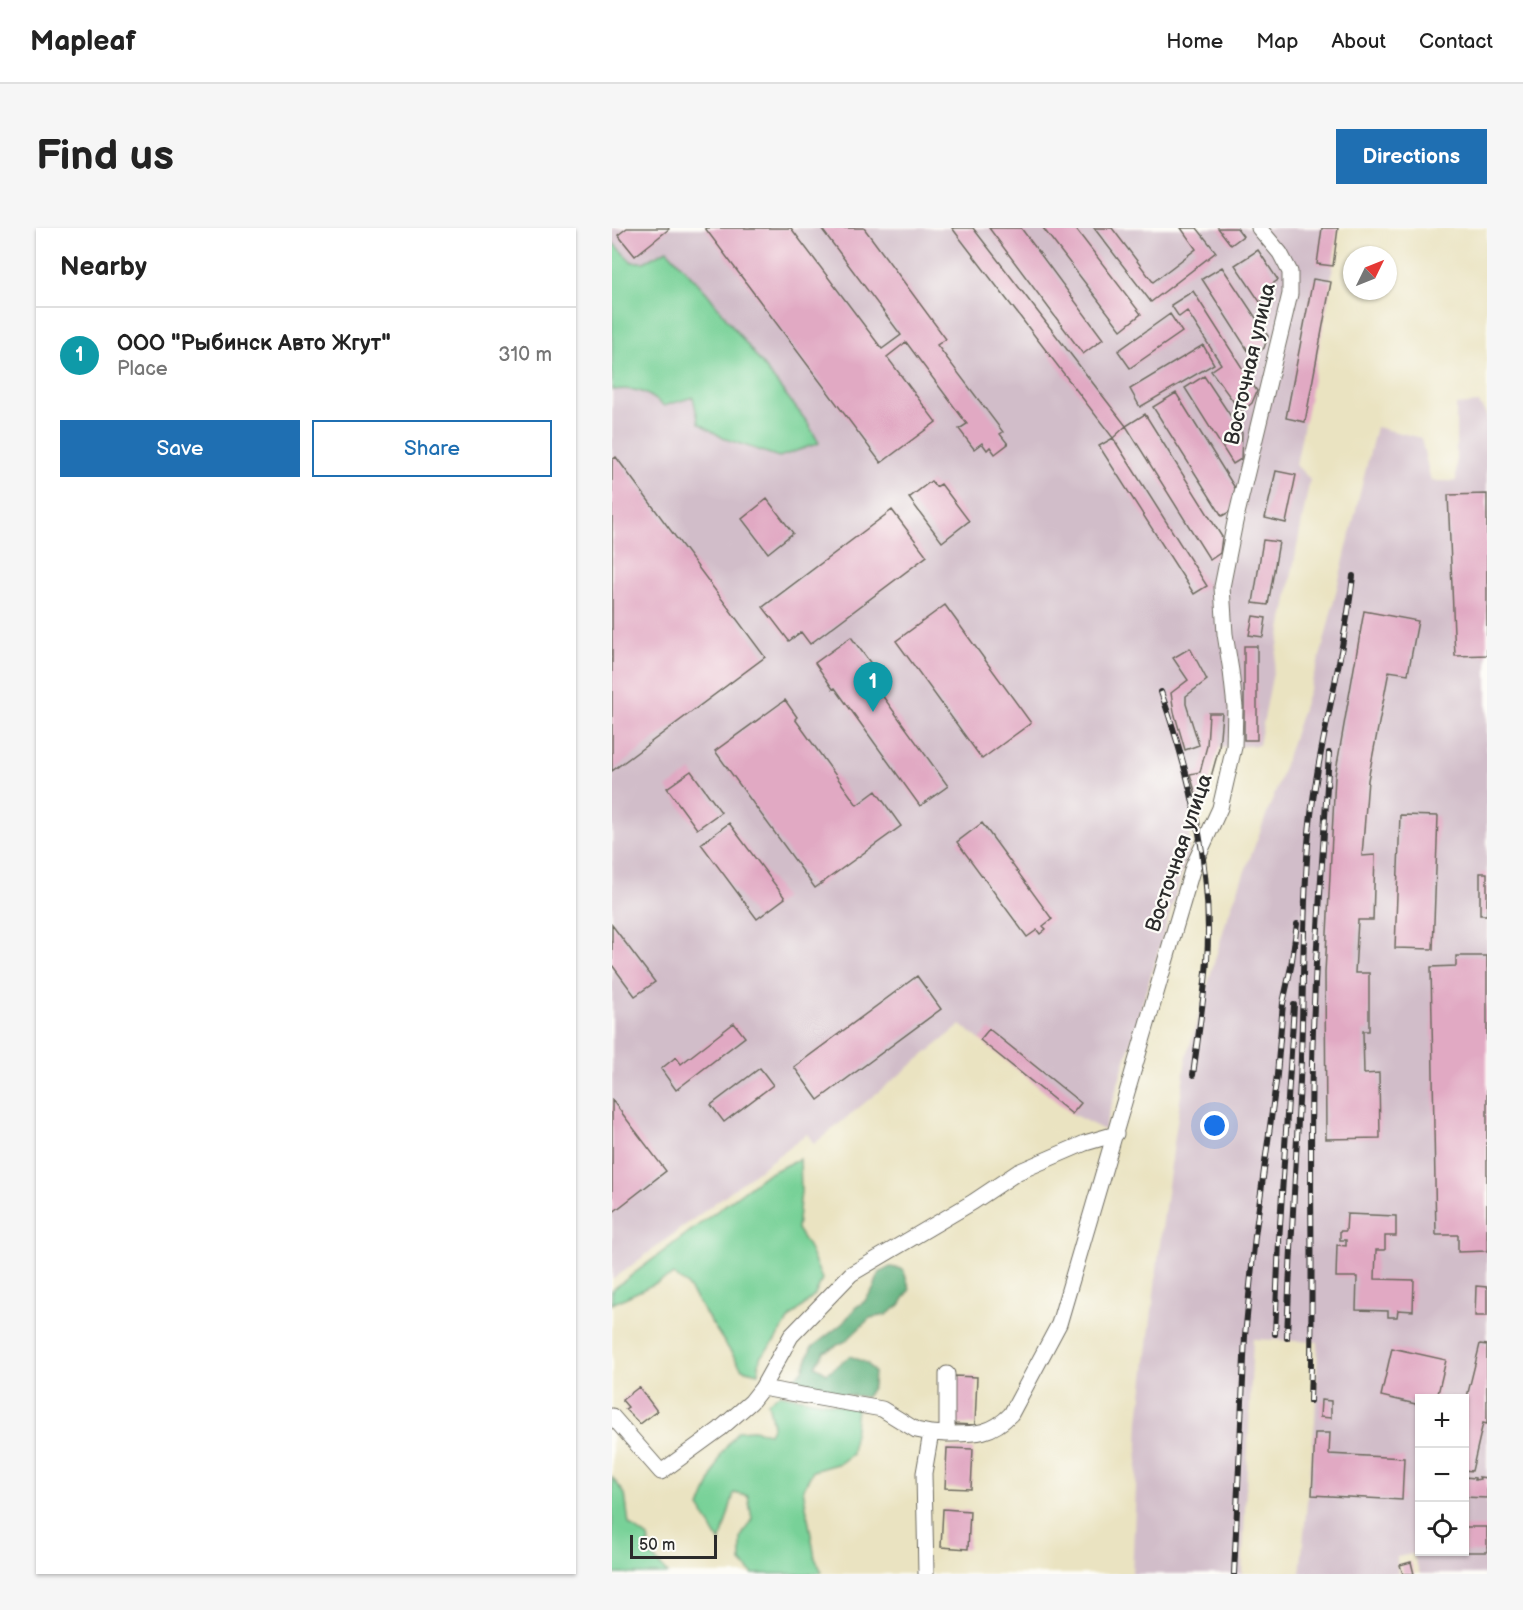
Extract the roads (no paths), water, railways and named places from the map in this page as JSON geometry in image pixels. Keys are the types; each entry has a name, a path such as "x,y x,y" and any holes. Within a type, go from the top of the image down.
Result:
{"street":[{"name":"Восточная улица","path":"762,1388 882,1408 916,1430 931,1433 974,1434 1001,1424 1011,1414 1059,1324 1192,867 1220,808 1227,781 1233,747 1235,707 1225,634 1222,587 1235,522 1290,294 1290,272 1280,253 1260,228"},
{"path":"612,1416 660,1472 720,1429 751,1402 762,1388 791,1336 851,1274 973,1202 1018,1172 1084,1143 1116,1134"},
{"path":"947,1374 947,1434"},
{"path":"926,1574 924,1473 931,1433"}],"railway":[{"path":"1287,1338 1308,844 1317,777 1343,643 1353,576"},
{"path":"1161,692 1182,757 1198,824 1207,892 1207,961 1193,1075"},
{"path":"1310,1401 1313,1026 1329,753"},
{"path":"1234,1574 1245,1336 1255,1236 1277,1075 1283,1003 1297,924"},
{"path":"1275,1334 1294,1005"}],"place":[{"name":"ООО \"Рыбинск Авто Жгут\"","path":"873,712"}]}
